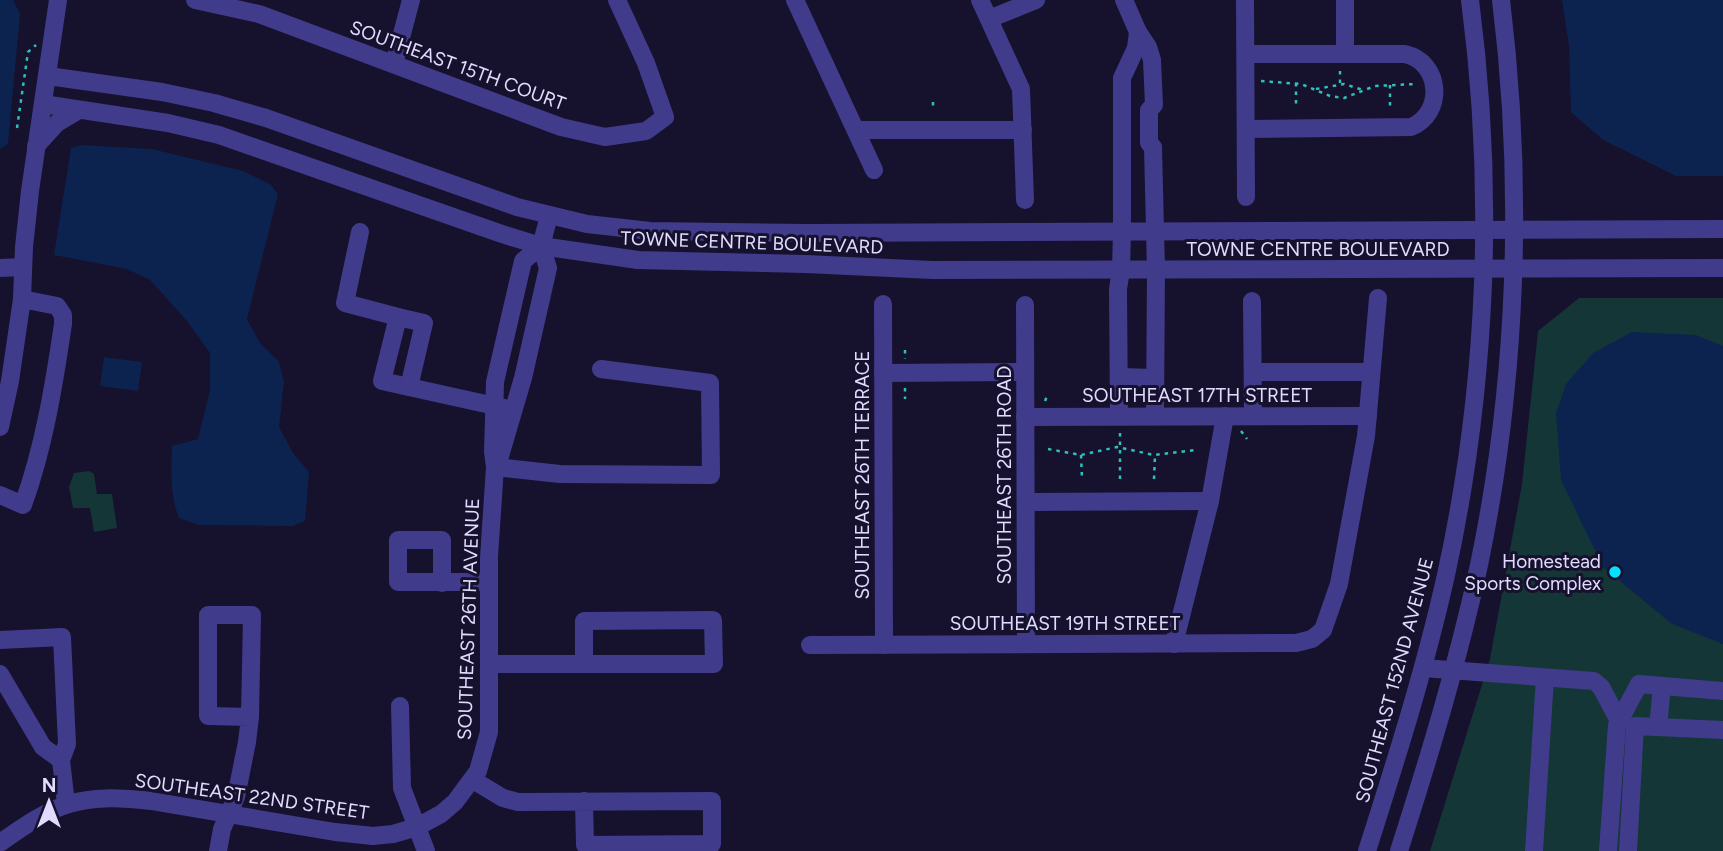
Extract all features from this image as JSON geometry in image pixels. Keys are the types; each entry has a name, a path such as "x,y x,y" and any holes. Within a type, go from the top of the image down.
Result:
{"street":[{"path":"0,426 8,347 22,299 26,225 58,0"},
{"name":"SOUTHEAST 15TH COURT","path":"195,0 249,6 561,127 606,136 646,131 664,117 646,63 617,0"},
{"path":"394,64 411,0"},
{"path":"795,0 874,170"},
{"path":"980,0 1021,89 1025,200"},
{"path":"989,19 1035,0"},
{"path":"1124,0 1152,60 1154,102 1149,110 1149,143 1153,147 1156,270 1155,416"},
{"path":"1245,0 1246,198"},
{"path":"1343,63 1345,0"},
{"name":"SOUTHEAST 152ND AVENUE","path":"1367,851 1423,668 1446,573 1465,468 1478,361 1483,230 1481,127 1470,0"},
{"path":"1399,851 1454,672 1479,564 1496,459 1508,353 1512,231 1511,118 1501,0"},
{"path":"1119,424 1118,289 1122,231 1122,74 1136,48 1138,32"},
{"path":"1246,54 1343,63 1401,54 1419,59 1429,69 1434,81 1434,102 1430,113 1419,123 1404,128 1246,129"},
{"name":"TOWNE CENTRE BOULEVARD","path":"48,76 162,92 241,110 484,197 549,216 637,230 808,233 1723,229"},
{"path":"1122,99 1137,95 1154,102"},
{"name":"TOWNE CENTRE BOULEVARD","path":"43,104 168,123 245,142 541,246 613,258 932,270 1723,268"},
{"path":"36,146 57,123 79,110"},
{"path":"856,130 1023,130"},
{"name":"SOUTHEAST 26TH AVENUE","path":"417,827 449,808 473,780 489,732 490,515 495,467 514,410 548,268 541,246 549,216"},
{"path":"360,232 345,303 424,323 410,387"},
{"path":"698,263 699,233"},
{"path":"806,264 808,233"},
{"name":"SOUTHEAST 26TH AVENUE","path":"495,467 495,382 523,261 541,246"},
{"path":"0,268 23,267"},
{"path":"1368,416 1378,298"},
{"path":"0,495 23,505 26,497 41,450 63,324 63,315 57,306 22,299"},
{"path":"1252,301 1253,416"},
{"name":"SOUTHEAST 26TH TERRACE","path":"883,304 884,645"},
{"name":"SOUTHEAST 26TH ROAD","path":"1025,305 1026,644"},
{"path":"398,317 382,381 514,410"},
{"path":"495,467 560,474 711,475 710,383 601,369"},
{"path":"883,373 1025,372"},
{"name":"SOUTHEAST 17TH STREET","path":"1253,372 1371,372"},
{"path":"1119,377 1155,378"},
{"name":"SOUTHEAST 17TH STREET","path":"1025,417 1119,424 1155,416 1368,416"},
{"path":"1174,643 1210,501 1225,416"},
{"name":"SOUTHEAST 19TH STREET","path":"810,645 1296,643 1310,640 1318,635 1327,622 1342,568 1363,462 1368,416"},
{"path":"1026,502 1210,501"},
{"path":"442,583 442,540 398,540 398,582 442,583 489,582"},
{"path":"218,851 222,830 236,797 250,717 252,615 208,615 208,716 250,717"},
{"path":"489,663 584,664 714,663 713,620 584,621 584,664"},
{"path":"0,640 62,637 67,744 61,760 73,802 43,814 0,843"},
{"path":"1423,668 1594,681 1599,685 1619,721"},
{"path":"0,674 43,747 61,760"},
{"path":"1534,851 1545,678"},
{"path":"1608,851 1613,764 1619,721 1639,684 1723,691"},
{"path":"1658,727 1662,686"},
{"path":"400,706 402,785 426,851"},
{"path":"1628,851 1634,728 1723,730"},
{"path":"473,780 510,800 538,803 584,802 712,801 712,844 585,845 584,802"},
{"name":"SOUTHEAST 22ND STREET","path":"73,802 135,799 366,835 393,834 417,827"}],"path":[{"path":"17,128 28,52 55,30"},
{"path":"1340,84 1343,63"},
{"path":"1261,82 1296,83 1330,96 1344,98 1375,86 1419,84"},
{"path":"1296,83 1296,106"},
{"path":"1316,89 1340,84 1363,90"},
{"path":"1390,85 1390,106"},
{"path":"933,102 933,108"},
{"path":"905,383 905,399"},
{"path":"1045,404 1048,394"},
{"path":"1119,424 1120,479"},
{"path":"1239,429 1247,439"},
{"path":"1048,449 1082,455 1120,447 1155,455 1196,450"},
{"path":"1082,455 1082,479"},
{"path":"1154,479 1155,455"}],"green space":[{"name":"Homestead Sports Complex","path":"1579,298 1723,298 1723,851 1430,851 1490,659 1522,484 1538,331"},
{"path":"89,471 94,474 97,494 112,494 117,528 94,532 90,508 73,508 69,487 74,473"}],"water":[{"path":"0,0 13,0 20,14 8,144 0,149"},
{"path":"1562,0 1723,0 1723,176 1676,176 1603,140 1571,112 1569,46"},
{"path":"81,145 152,149 243,171 270,184 278,194 247,319 260,343 279,362 284,382 279,427 293,453 309,472 305,521 293,526 199,525 179,518 171,473 172,446 198,439 210,390 210,353 187,321 150,280 127,269 54,255 71,148"},
{"path":"1632,332 1696,335 1723,346 1723,644 1672,624 1603,567 1561,480 1556,413 1566,384 1593,353"},
{"path":"104,357 142,362 138,391 100,386"}],"place":[{"name":"Homestead Sports Complex","path":"1615,572"}]}
